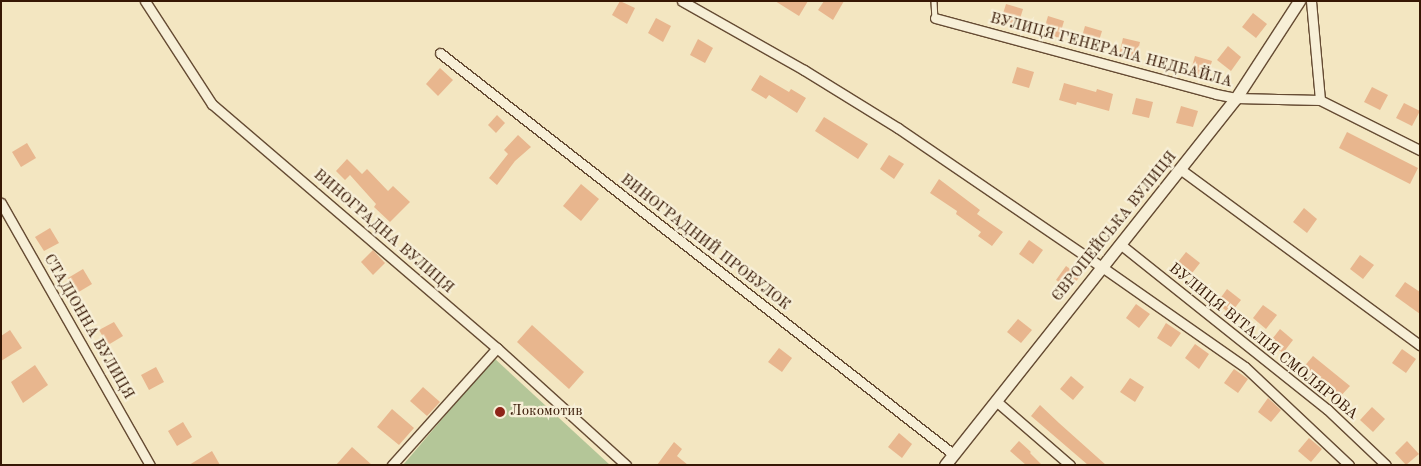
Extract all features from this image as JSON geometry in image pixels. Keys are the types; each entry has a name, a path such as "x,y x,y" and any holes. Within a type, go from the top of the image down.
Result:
{"street":[{"name":"ВИНОГРАДНА ВУЛИЦЯ","path":"144,1 212,104 497,348 626,465"},
{"path":"682,1 804,70 898,128 1102,266"},
{"name":"ЄВРОПЕЙСЬКА ВУЛИЦЯ","path":"944,465 1236,98 1299,1"},
{"path":"1311,1 1320,100"},
{"name":"ВУЛИЦЯ ГЕНЕРАЛА НЕДБАЙЛА","path":"936,18 1236,98 1320,100 1420,150"},
{"name":"ВИНОГРАДНИЙ ПРОВУЛОК","path":"440,53 953,454"},
{"path":"1180,169 1420,345"},
{"name":"СТАДІОННА ВУЛИЦЯ","path":"1,203 150,465"},
{"name":"ВУЛИЦЯ ВІТАЛІЯ СМОЛЯРОВА","path":"1120,244 1327,409 1386,465"},
{"name":"ВУЛИЦЯ ВІТАЛІЯ СМОЛЯРОВА","path":"1102,266 1245,367 1349,465"},
{"path":"392,465 497,348"},
{"path":"996,401 1070,465"}],"lane":[{"path":"934,1 936,18"}],"green space":[{"name":"Локомотив","path":"494,358 610,465 403,465"}],"building":[{"path":"620,1 635,8 627,24 612,15"},
{"path":"775,1 808,1 799,16"},
{"path":"824,1 844,1 833,20 818,10"},
{"path":"1006,4 1023,9 1018,25 1001,20"},
{"path":"1253,13 1267,24 1256,38 1242,27"},
{"path":"1048,16 1064,21 1059,38 1043,33"},
{"path":"656,18 671,26 663,42 648,33"},
{"path":"1085,26 1102,31 1097,47 1080,43"},
{"path":"1123,38 1140,42 1136,59 1119,55"},
{"path":"698,39 713,48 705,63 690,55"},
{"path":"1228,46 1241,57 1231,71 1217,60"},
{"path":"1195,56 1212,61 1207,77 1190,73"},
{"path":"1017,67 1034,72 1029,88 1012,83"},
{"path":"440,68 453,80 438,96 426,84"},
{"path":"760,75 789,92 791,89 806,98 797,113 769,95 766,99 751,90"},
{"path":"1064,83 1096,92 1097,89 1113,94 1109,111 1077,102 1076,105 1059,100"},
{"path":"1372,87 1388,95 1380,110 1364,102"},
{"path":"1136,98 1153,102 1149,118 1132,114"},
{"path":"1404,103 1420,111 1412,126 1396,118"},
{"path":"1181,106 1198,111 1193,127 1176,123"},
{"path":"497,115 505,123 496,133 488,125"},
{"path":"824,117 868,144 858,159 815,131"},
{"path":"1347,132 1418,168 1410,184 1339,148"},
{"path":"518,135 531,147 515,161 497,185 489,178 508,154 504,150"},
{"path":"27,143 36,158 21,167 12,152"},
{"path":"889,155 904,164 894,179 880,169"},
{"path":"347,159 362,174 367,169 388,191 393,186 410,202 390,222 374,207 376,204 350,175 345,180 336,171"},
{"path":"939,179 980,210 977,214 1003,232 992,246 978,236 981,232 956,214 957,211 930,193"},
{"path":"581,184 599,199 581,221 563,206"},
{"path":"1304,208 1317,219 1307,233 1293,222"},
{"path":"50,228 59,243 44,251 35,237"},
{"path":"1029,240 1043,250 1033,264 1019,254"},
{"path":"373,250 385,263 373,275 361,262"},
{"path":"1186,252 1200,263 1189,277 1175,266"},
{"path":"1360,255 1374,265 1363,279 1350,269"},
{"path":"1066,266 1080,276 1070,290 1056,280"},
{"path":"83,269 92,284 77,293 68,278"},
{"path":"1405,282 1420,292 1420,314 1395,296"},
{"path":"1227,289 1241,300 1230,314 1217,303"},
{"path":"1136,304 1150,314 1139,328 1126,318"},
{"path":"1263,305 1277,315 1266,329 1253,318"},
{"path":"1018,319 1032,330 1021,343 1007,332"},
{"path":"114,322 123,336 108,345 99,330"},
{"path":"1166,323 1181,333 1171,347 1157,338"},
{"path":"532,325 584,372 569,389 517,342"},
{"path":"1280,329 1293,340 1283,353 1269,343"},
{"path":"10,330 22,348 1,361 1,336"},
{"path":"1195,344 1209,354 1199,369 1185,358"},
{"path":"779,348 792,358 782,372 768,362"},
{"path":"1402,349 1416,359 1406,373 1392,363"},
{"path":"1313,356 1350,386 1338,399 1302,369"},
{"path":"35,365 48,385 23,403 11,382"},
{"path":"156,367 164,382 149,390 141,375"},
{"path":"1234,369 1248,379 1238,393 1224,383"},
{"path":"1071,376 1084,387 1073,400 1060,389"},
{"path":"1130,378 1144,387 1135,402 1120,392"},
{"path":"423,387 440,402 427,416 410,401"},
{"path":"1268,398 1281,410 1271,422 1258,412"},
{"path":"1040,405 1106,465 1088,465 1031,416"},
{"path":"1372,407 1385,419 1373,432 1360,420"},
{"path":"392,409 414,428 399,445 377,427"},
{"path":"183,422 192,437 177,446 168,431"},
{"path":"899,433 912,444 902,458 888,447"},
{"path":"1309,438 1322,449 1311,462 1298,451"},
{"path":"1019,441 1042,465 1026,465 1010,451"},
{"path":"1407,441 1419,454 1406,465 1395,453"},
{"path":"674,442 682,449 677,456 688,465 657,465"},
{"path":"352,447 372,465 336,465"},
{"path":"212,451 220,465 189,465"}],"place":[{"name":"Локомотив","path":"500,412"}]}
